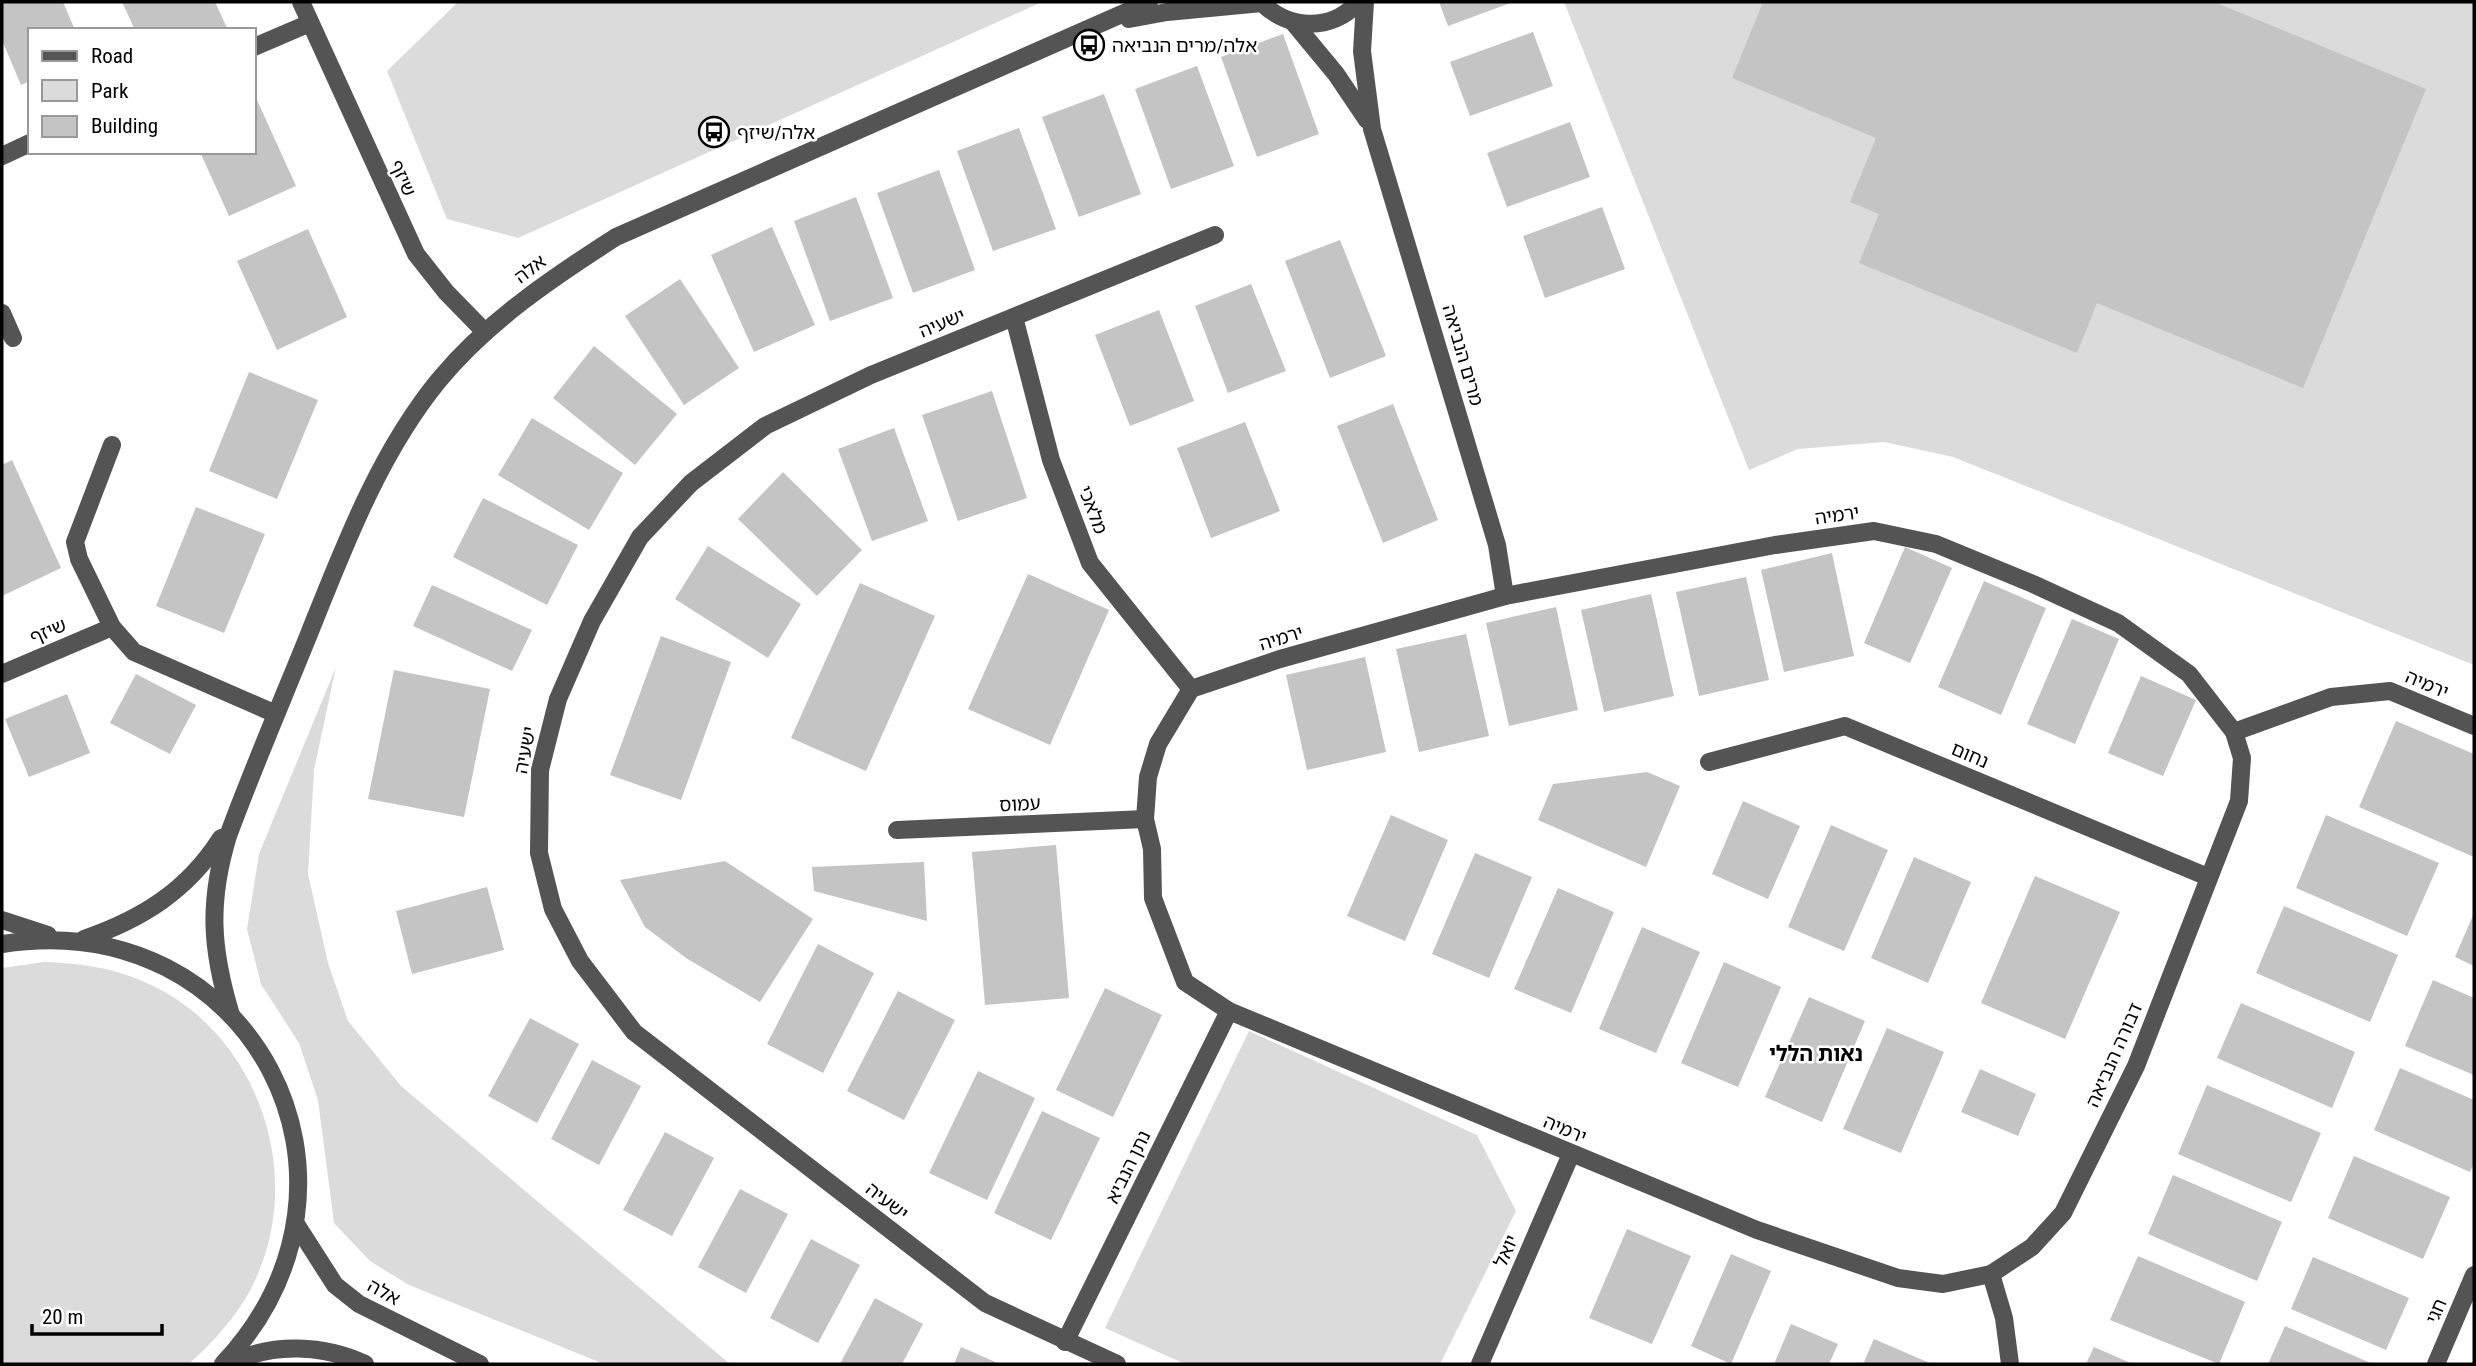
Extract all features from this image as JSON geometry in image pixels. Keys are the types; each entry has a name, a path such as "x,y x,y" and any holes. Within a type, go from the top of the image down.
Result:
{"street":[{"name":"שיזף","path":"301,2 416,254 446,292 485,332"},
{"name":"אלה","path":"231,1015 217,971 213,905 216,875 240,804 331,580 401,433 439,380 485,332 549,280 616,237 1149,2"},
{"path":"1262,3 1273,13 1293,22 1313,24 1334,20 1358,2"},
{"name":"מרים הנביאה","path":"1364,2 1362,51 1372,128 1497,545 1505,596"},
{"name":"אלה","path":"1095,28 1167,12 1262,3"},
{"name":"מרים הנביאה","path":"1293,22 1336,74 1372,128"},
{"path":"256,46 310,23"},
{"path":"2,156 28,145"},
{"name":"ישעיה","path":"1117,1364 985,1303 634,1032 580,961 553,909 539,853 540,770 558,699 592,621 640,537 691,483 765,426 872,374 1215,235"},
{"path":"2,313 13,338"},
{"name":"מלאכי","path":"1014,317 1051,460 1090,563 1191,689"},
{"path":"112,445 75,542 79,559 112,627 134,652 276,714"},
{"name":"ירמיה","path":"1991,1274 1943,1284 1898,1278 1757,1230 1229,1011 1185,982 1153,898 1152,849 1145,819 1149,777 1158,744 1191,689 1280,659 1505,596 1775,545 1874,531 1936,544 2118,623 2189,674 2234,732 2331,697 2390,691 2474,726"},
{"name":"שיזף","path":"2,674 112,627"},
{"name":"נחום","path":"1709,762 1845,726 2208,877"},
{"name":"דבורה הנביאה","path":"1991,1274 2032,1247 2063,1213 2136,1066 2239,801 2242,758 2234,732"},
{"name":"אלה","path":"82,940 135,920 165,902 207,860 240,804"},
{"name":"עמוס","path":"897,831 1145,819"},
{"path":"2,920 58,938"},
{"path":"2,944 58,938 82,940 123,949 161,964 207,993 231,1015 264,1058 285,1105 298,1159 296,1224 287,1262 271,1301 242,1344 223,1364"},
{"name":"נתן הנביא","path":"1065,1342 1229,1011"},
{"name":"יואל","path":"1480,1364 1571,1154"},
{"name":"אלה","path":"296,1224 335,1285 359,1304 481,1364"},
{"path":"1991,1274 2004,1318 2010,1364"},
{"name":"חגי","path":"2436,1364 2474,1275"},
{"path":"229,1364 253,1351 305,1349 345,1355 365,1364"}],"green space":[{"path":"458,2 1042,2 518,238 447,219 387,71"},
{"path":"1564,2 2474,2 2474,665 1953,457 1884,442 1798,449 1749,470"},
{"path":"336,667 314,770 308,874 328,963 348,1021 401,1086 730,1364 604,1364 409,1285 370,1261 334,1223 318,1100 299,1043 261,984 247,929 259,854"},
{"path":"44,962 82,965 118,972 142,981 180,1002 213,1030 239,1064 259,1102 271,1144 275,1186 271,1229 259,1271 246,1298 220,1333 189,1364 2,1364 2,968"},
{"path":"1249,1031 1477,1135 1516,1211 1440,1364 1185,1364 1105,1328"}],"building":[{"path":"2,2 63,2 74,28 28,28 28,82 21,85 2,40"},
{"path":"122,2 215,2 227,28 134,28"},
{"path":"1439,2 1513,2 1448,26"},
{"path":"1763,2 2214,2 2426,89 2303,388 2097,303 2077,353 1859,263 1879,214 1850,202 1876,138 1732,78"},
{"path":"1533,32 1553,86 1470,116 1450,62"},
{"path":"1283,34 1319,134 1257,157 1221,57"},
{"path":"1197,66 1234,166 1171,189 1135,89"},
{"path":"1104,94 1141,194 1079,217 1042,117"},
{"path":"256,101 296,186 229,216 201,154 256,154"},
{"path":"1570,122 1590,177 1507,207 1487,153"},
{"path":"1019,128 1056,229 993,251 957,151"},
{"path":"939,170 975,270 913,293 877,193"},
{"path":"856,197 893,298 830,321 794,221"},
{"path":"1602,207 1625,269 1545,298 1523,236"},
{"path":"772,227 815,325 754,352 711,255"},
{"path":"308,229 347,317 277,350 237,261"},
{"path":"1340,240 1386,356 1330,378 1285,261"},
{"path":"680,279 739,368 684,405 625,316"},
{"path":"1251,284 1286,371 1228,393 1195,306"},
{"path":"1159,310 1194,401 1130,426 1095,335"},
{"path":"594,346 677,414 635,465 553,398"},
{"path":"249,372 318,400 277,499 209,471"},
{"path":"992,391 1027,498 958,521 922,415"},
{"path":"1393,404 1438,520 1383,543 1337,426"},
{"path":"532,418 623,473 589,530 498,475"},
{"path":"1245,422 1280,511 1211,538 1177,448"},
{"path":"894,428 928,521 872,541 838,449"},
{"path":"12,460 61,568 2,596 2,465"},
{"path":"783,472 862,550 817,596 738,519"},
{"path":"483,498 578,545 547,605 453,557"},
{"path":"196,507 265,534 224,633 156,606"},
{"path":"708,546 801,604 768,658 675,599"},
{"path":"1905,547 1952,568 1910,663 1864,643"},
{"path":"1832,553 1854,656 1784,672 1761,570"},
{"path":"1028,574 1109,610 1050,745 968,709"},
{"path":"1746,577 1769,680 1699,696 1676,592"},
{"path":"1984,581 2046,608 2001,715 1938,687"},
{"path":"860,583 935,616 866,771 791,738"},
{"path":"432,585 532,630 512,671 413,626"},
{"path":"1651,594 1674,696 1604,712 1581,610"},
{"path":"1556,607 1578,710 1509,726 1486,623"},
{"path":"2072,619 2119,639 2075,744 2027,724"},
{"path":"1466,634 1489,736 1419,752 1396,649"},
{"path":"661,636 731,662 681,800 610,775"},
{"path":"1365,657 1386,752 1307,770 1286,675"},
{"path":"394,670 490,689 464,817 368,799"},
{"path":"136,674 196,705 170,754 110,723"},
{"path":"2141,676 2196,700 2163,776 2108,753"},
{"path":"67,694 90,753 29,777 5,719"},
{"path":"2396,721 2474,754 2474,857 2359,807"},
{"path":"1647,772 1680,786 1646,867 1538,820 1553,784"},
{"path":"1743,801 1800,826 1768,899 1712,874"},
{"path":"1391,815 1448,840 1405,941 1347,916"},
{"path":"2326,815 2439,863 2407,936 2296,888"},
{"path":"1831,825 1888,850 1844,951 1788,927"},
{"path":"1056,845 1069,998 985,1005 972,852"},
{"path":"1475,853 1532,877 1489,978 1432,954"},
{"path":"1914,857 1971,882 1928,983 1871,958"},
{"path":"725,861 813,919 760,1002 686,958 645,927 620,880"},
{"path":"924,862 927,921 814,891 812,867"},
{"path":"2035,876 2120,912 2065,1039 1981,1003"},
{"path":"487,887 504,950 412,974 396,911"},
{"path":"1558,888 1614,912 1571,1013 1514,989"},
{"path":"2284,906 2398,955 2370,1022 2256,973"},
{"path":"2474,913 2474,966 2455,957"},
{"path":"1642,927 1700,952 1656,1053 1599,1029"},
{"path":"818,944 874,973 823,1073 767,1044"},
{"path":"1724,962 1781,987 1738,1087 1681,1063"},
{"path":"2433,980 2474,998 2474,1075 2405,1046"},
{"path":"1105,988 1162,1015 1113,1117 1056,1090"},
{"path":"898,991 955,1020 904,1120 847,1091"},
{"path":"1809,997 1865,1021 1822,1122 1765,1097"},
{"path":"2241,1003 2355,1052 2332,1108 2217,1058"},
{"path":"530,1018 579,1044 537,1123 488,1096"},
{"path":"1887,1028 1944,1052 1901,1153 1843,1129"},
{"path":"592,1060 641,1086 599,1165 551,1139"},
{"path":"2400,1068 2474,1100 2474,1163 2470,1172 2374,1130"},
{"path":"1980,1069 2036,1094 2018,1136 1961,1112"},
{"path":"978,1071 1035,1098 987,1200 929,1173"},
{"path":"2207,1085 2321,1133 2291,1202 2178,1154"},
{"path":"1042,1111 1100,1138 1051,1240 994,1213"},
{"path":"665,1132 714,1158 672,1236 623,1210"},
{"path":"2354,1156 2450,1197 2423,1259 2328,1218"},
{"path":"2173,1175 2282,1222 2257,1281 2148,1234"},
{"path":"740,1189 788,1214 746,1293 698,1267"},
{"path":"1627,1229 1691,1256 1652,1344 1589,1318"},
{"path":"811,1239 860,1265 818,1343 770,1318"},
{"path":"1731,1254 1771,1271 1731,1364 1691,1346"},
{"path":"2138,1256 2245,1302 2219,1364 2110,1320"},
{"path":"2313,1257 2409,1298 2386,1350 2291,1309"},
{"path":"875,1298 923,1324 902,1364 840,1364"},
{"path":"1791,1324 1838,1344 1829,1364 1774,1364"},
{"path":"2285,1326 2373,1364 2268,1364"},
{"path":"1874,1339 1932,1364 1863,1364"},
{"path":"961,1347 1000,1364 954,1364"},
{"path":"2094,1347 2133,1364 2086,1364"}],"place":[{"name":"אלה/מרים הנביאה","path":"1089,45"},
{"name":"אלה/שיזף","path":"714,132"}],"district":[{"name":"נאות הללי","path":"1816,1054"}]}
